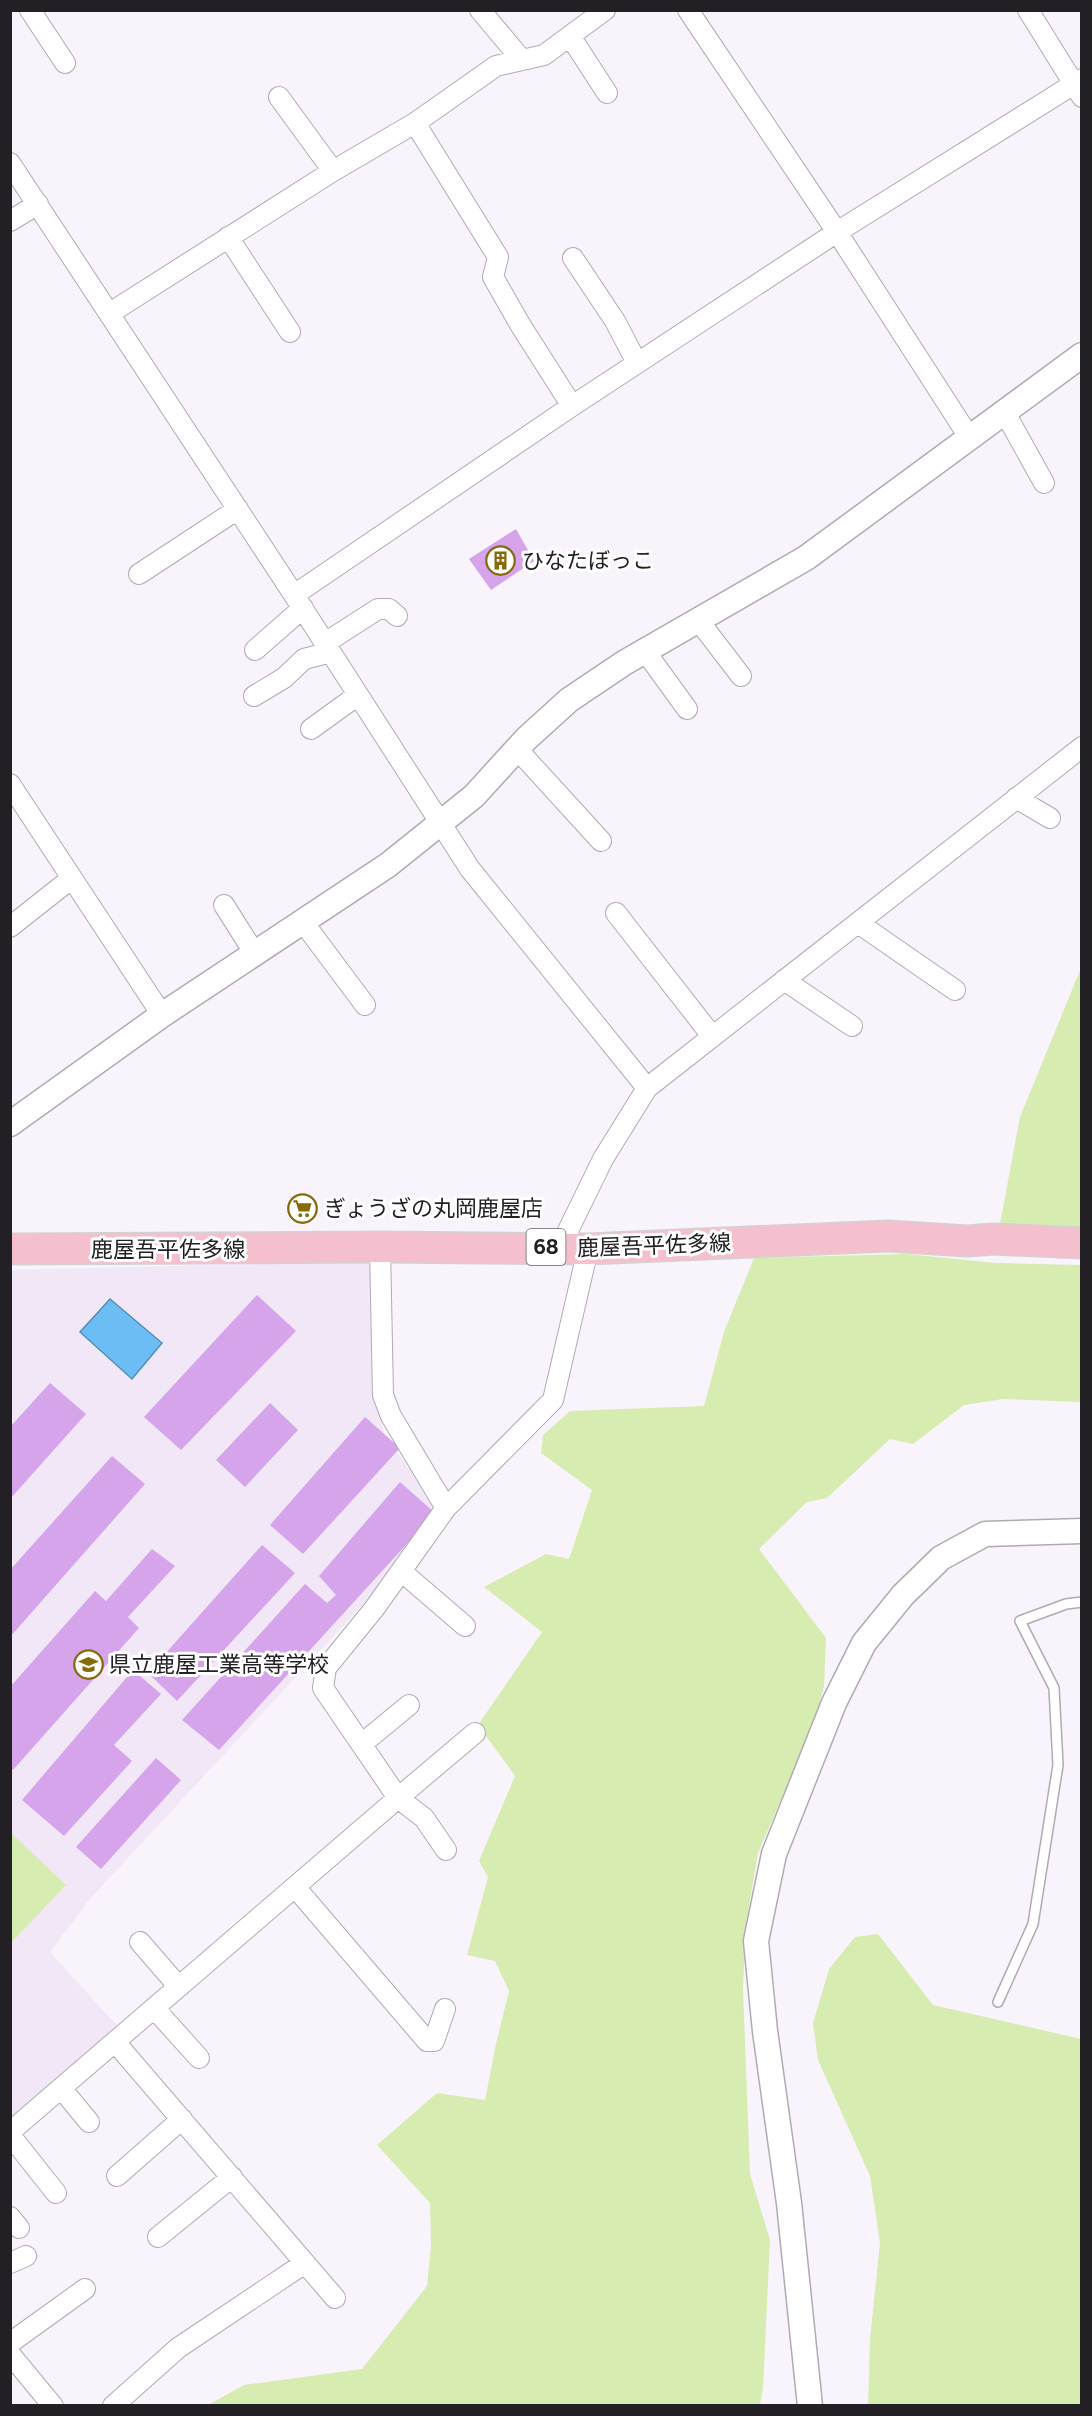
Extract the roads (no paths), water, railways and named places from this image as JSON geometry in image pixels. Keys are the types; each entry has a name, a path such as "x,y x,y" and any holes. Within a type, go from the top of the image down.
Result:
{"main road":[{"name":"鹿屋吾平佐多線","path":"10,1249 574,1248 888,1236 967,1241 993,1239 1082,1243"}],"street":[{"path":"30,10 65,63"},
{"path":"480,10 522,60"},
{"path":"110,313 333,171 415,123 496,66 544,55 605,10"},
{"path":"688,10 837,232 969,437"},
{"path":"255,650 298,601 572,406 837,232 1079,87 1028,10"},
{"path":"570,36 607,93"},
{"path":"279,97 333,171"},
{"path":"415,123 498,257 493,277 572,406"},
{"path":"10,163 298,601 470,869 647,1088"},
{"path":"10,221 38,204"},
{"path":"228,237 290,332"},
{"path":"573,258 615,321 637,363"},
{"path":"10,1124 162,1015 388,865 474,796 517,749 569,700 645,651 806,558 1082,355"},
{"path":"1004,411 1044,483"},
{"path":"139,574 238,509"},
{"path":"254,696 284,678 304,660 328,648 378,609 388,609 397,616"},
{"path":"698,620 741,676"},
{"path":"645,651 687,709"},
{"path":"311,729 358,695"},
{"path":"446,1850 424,1818 398,1798 363,1743 323,1688 326,1668 374,1609 446,1508 553,1400 574,1248 603,1159 647,1088 1082,747"},
{"path":"517,749 601,841"},
{"path":"10,784 162,1015"},
{"path":"1016,798 1050,818"},
{"path":"10,927 72,878"},
{"path":"224,905 255,954"},
{"path":"616,913 712,1036"},
{"path":"303,922 365,1005"},
{"path":"858,923 955,990"},
{"path":"784,980 852,1026"},
{"path":"380,1247 383,1395 391,1416 446,1508"},
{"path":"810,2406 789,2202 765,2031 756,1941 774,1854 834,1703 864,1642 903,1595 941,1558 985,1534 1082,1531"},
{"path":"401,1571 465,1626"},
{"path":"363,1743 409,1706"},
{"path":"56,2193 10,2133 475,1733"},
{"path":"295,1887 427,2042 434,2041 444,2009"},
{"path":"140,1942 179,1987"},
{"path":"154,2008 199,2058"},
{"path":"115,2042 335,2298"},
{"path":"61,2088 89,2122"},
{"path":"117,2176 182,2120"},
{"path":"158,2237 232,2177"},
{"path":"113,2406 178,2348 305,2263"},
{"path":"10,2343 85,2289"},
{"path":"10,2354 53,2406"}],"lane":[{"path":"998,2002 1033,1924 1058,1765 1054,1688 1020,1621 1066,1604 1082,1602"}],"water":[{"path":"110,1299 162,1343 132,1379 80,1332"}],"place":[{"name":"ひなたぼっこ","path":"501,560"},
{"name":"ぎょうざの丸岡鹿屋店","path":"303,1208"},
{"name":"県立鹿屋工業高等学校","path":"88,1664"}]}
